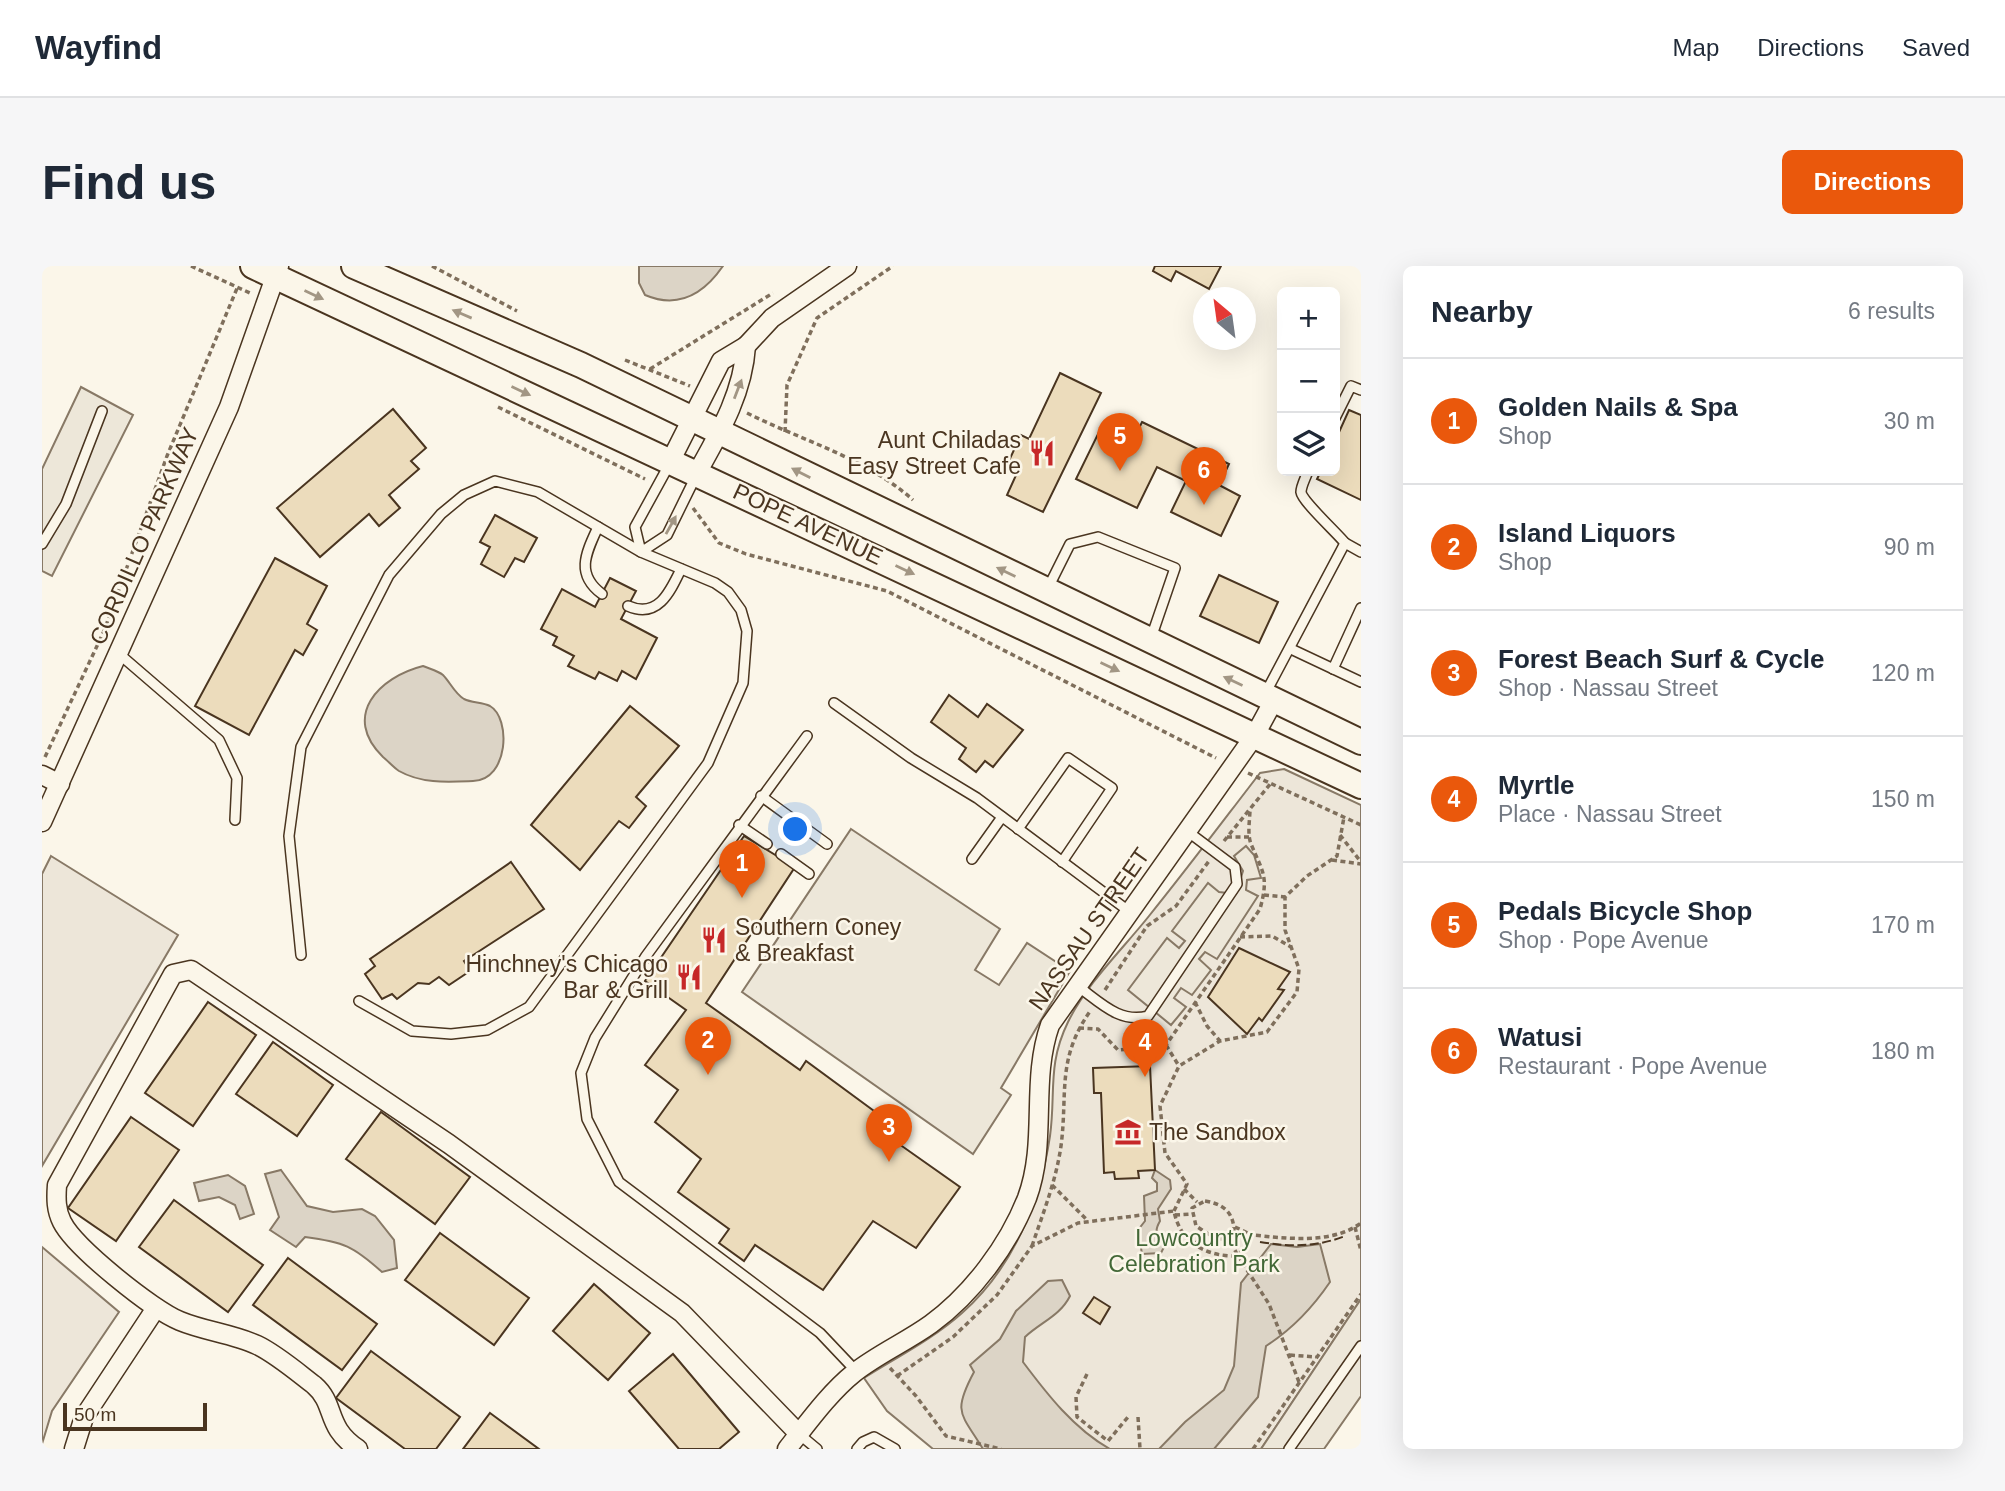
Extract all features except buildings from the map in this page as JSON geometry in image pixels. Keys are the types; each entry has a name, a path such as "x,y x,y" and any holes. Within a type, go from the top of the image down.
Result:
{"main road":[{"name":"POPE AVENUE","path":"354,266 581,365 1361,742"},
{"name":"POPE AVENUE","path":"262,277 697,472 1361,786"}],"street":[{"path":"671,460 721,361 746,346 772,318 847,266"},
{"name":"CORDILLO PARKWAY","path":"42,822 229,407 262,277"},
{"path":"697,472 720,432 744,372 746,346"},
{"name":"NASSAU STREET","path":"786,1449 856,1371 879,1354 930,1325 990,1266 1026,1200 1039,1155 1039,1065 1051,1025 1076,985 1255,735 1269,698"},
{"path":"42,775 60,783"},
{"path":"358,1449 337,1432 329,1408 316,1387 257,1345 180,1321 156,1308 92,1256 63,1224 56,1203 57,1185 173,974 191,970 449,1144 682,1313 799,1434"},
{"path":"74,1449 84,1418 156,1308"}],"lane":[{"path":"1338,413 1351,386 1361,390"},
{"path":"42,544 66,504 102,411"},
{"path":"641,552 635,527 671,460"},
{"path":"641,552 667,535 697,472"},
{"path":"1306,476 1301,492 1306,504 1329,523 1345,543 1361,552"},
{"path":"301,955 289,836 301,747 389,575 441,514 464,495 495,481 538,492 641,552 715,583 728,592 741,610 747,631 743,683 708,763 529,1007 487,1030 451,1034 412,1031 359,1001"},
{"path":"598,527 583,564 586,577 602,594"},
{"path":"1047,592 1070,544 1098,537 1175,568 1149,641"},
{"path":"1269,698 1345,543"},
{"path":"628,606 645,611 657,607 669,594 681,569"},
{"path":"1333,669 1361,608"},
{"path":"1291,649 1361,682"},
{"path":"118,653 219,740 237,778 235,820"},
{"path":"834,703 911,758 1002,817 1129,912"},
{"path":"807,736 739,825 646,956 595,1038 581,1073 587,1119 619,1182 820,1333 856,1371"},
{"path":"1018,829 1068,758 1112,788 1062,862"},
{"path":"761,796 827,844"},
{"path":"972,859 1002,817"},
{"path":"739,825 767,844"},
{"path":"1076,985 1118,1015 1134,1020 1148,1016 1237,884 1235,867 1187,831"},
{"path":"781,854 809,874"},
{"path":"1289,1449 1361,1346"},
{"path":"799,1434 817,1449"},
{"path":"856,1449 863,1441 874,1437 895,1449"}],"path":[{"path":"191,266 238,288 262,277"},
{"path":"785,432 788,385 817,318 893,266"},
{"path":"42,763 104,631 167,456 238,288 262,277"},
{"path":"650,369 783,287"},
{"path":"496,406 658,485"},
{"path":"685,499 719,543 746,554 887,591 1232,767 1361,825"},
{"path":"1063,1106 1064,1071 1079,1028 1147,926 1176,906 1271,783"},
{"path":"1238,1256 1217,1257 1195,1245 1178,1228 1174,1213 1187,1184 1165,1153 1160,1106 1180,1066 1220,1041 1267,1032 1297,992 1299,969 1285,930 1285,897 1307,876 1337,856 1344,817"},
{"path":"1340,835 1361,863"},
{"path":"1227,838 1250,837"},
{"path":"1331,860 1361,863"},
{"path":"1264,895 1285,897"},
{"path":"1240,937 1272,936 1292,947"},
{"path":"1195,1002 1207,1026 1220,1041"},
{"path":"1166,1045 1180,1066"},
{"path":"1052,1185 1089,1221"},
{"path":"1184,1189 1198,1203"},
{"path":"1191,1214 1198,1203 1205,1201 1220,1204 1230,1213 1234,1226 1229,1239 1249,1270 1283,1335 1299,1382"},
{"path":"897,1376 953,1337 997,1295 1032,1246 1078,1223 1162,1212 1191,1214"},
{"path":"1191,1214 1196,1226 1203,1233 1216,1239 1229,1239"},
{"path":"1234,1226 1252,1235 1300,1239 1355,1227 1361,1223"},
{"path":"1355,1227 1361,1251"},
{"path":"1195,1245 1203,1233"},
{"path":"1238,1256 1252,1235"},
{"path":"1253,1449 1361,1294"},
{"path":"879,1354 946,1436 1001,1449"},
{"path":"1290,1355 1317,1357"},
{"path":"1087,1374 1076,1397 1077,1417 1108,1441 1128,1417"},
{"path":"1138,1417 1140,1449"}],"green space":[{"name":"Lowcountry Celebration Park","path":"1284,769 1361,805 1361,1299 1261,1449 933,1449 887,1411 864,1378 951,1322 996,1276 1021,1232 1039,1185 1050,1136 1057,1052 1068,1022 1095,980 1139,929 1260,773"},
{"path":"51,856 178,935 42,1166 42,874"},
{"path":"42,1247 119,1312 52,1411 42,1444"}],"shaded area":[{"path":"639,266 723,266 698,292 679,300 668,300 645,295 639,283"},
{"path":"81,387 133,415 52,576 42,571 42,469"},
{"path":"423,666 443,675 464,699 490,706 497,713 501,723 503,748 494,771 485,778 454,782 417,778 397,770 371,742 365,727 371,700 392,679"},
{"path":"851,829 1000,929 975,970 999,985 1027,943 1070,971 1001,1088 1011,1095 973,1154 742,992"},
{"path":"1246,846 1254,855 1261,878 1247,880 1246,890 1258,896 1217,959 1205,952 1199,959 1211,970 1192,995 1181,988 1174,998 1186,1007 1171,1025 1128,990 1167,938 1179,948 1185,941 1172,931 1208,883 1219,892 1236,894 1243,871 1234,856"},
{"path":"281,1170 307,1206 333,1212 362,1209 375,1216 394,1240 397,1268 382,1272 355,1251 329,1241 305,1237 296,1247 270,1230 279,1217 265,1174"},
{"path":"1155,1170 1170,1180 1171,1189 1158,1209 1160,1221 1157,1232 1164,1247 1161,1253 1142,1254 1138,1230 1145,1221 1144,1196 1157,1191 1157,1183 1152,1178"},
{"path":"228,1175 245,1186 254,1214 240,1219 235,1205 219,1197 199,1201 194,1183"},
{"path":"1271,1244 1297,1247 1320,1244 1330,1282 1301,1317 1266,1346 1258,1397 1214,1449 1159,1449 1185,1422 1224,1390 1234,1366 1241,1283"},
{"path":"1062,1280 1070,1296 1056,1314 1025,1337 1023,1362 1073,1421 1110,1449 983,1449 962,1412 963,1396 974,1372 970,1365 1000,1339 1016,1311 1048,1281"},
{"path":"1361,1299 1361,1396 1324,1449 1261,1449"}],"fence":[{"path":"1260,1242 1303,1245 1345,1236"}],"place":[{"name":"Aunt Chiladas Easy Street Cafe","path":"1042,453"},
{"name":"Pedals Bicycle Shop","path":"1120,471"},
{"name":"Watusi","path":"1204,505"},
{"name":"Golden Nails & Spa","path":"742,898"},
{"name":"Southern Coney & Breakfast","path":"714,940"},
{"name":"Hinchney's Chicago Bar & Grill","path":"689,977"},
{"name":"Island Liquors","path":"708,1075"},
{"name":"Myrtle","path":"1145,1077"},
{"name":"The Sandbox","path":"1128,1132"},
{"name":"Forest Beach Surf & Cycle","path":"889,1162"}]}
